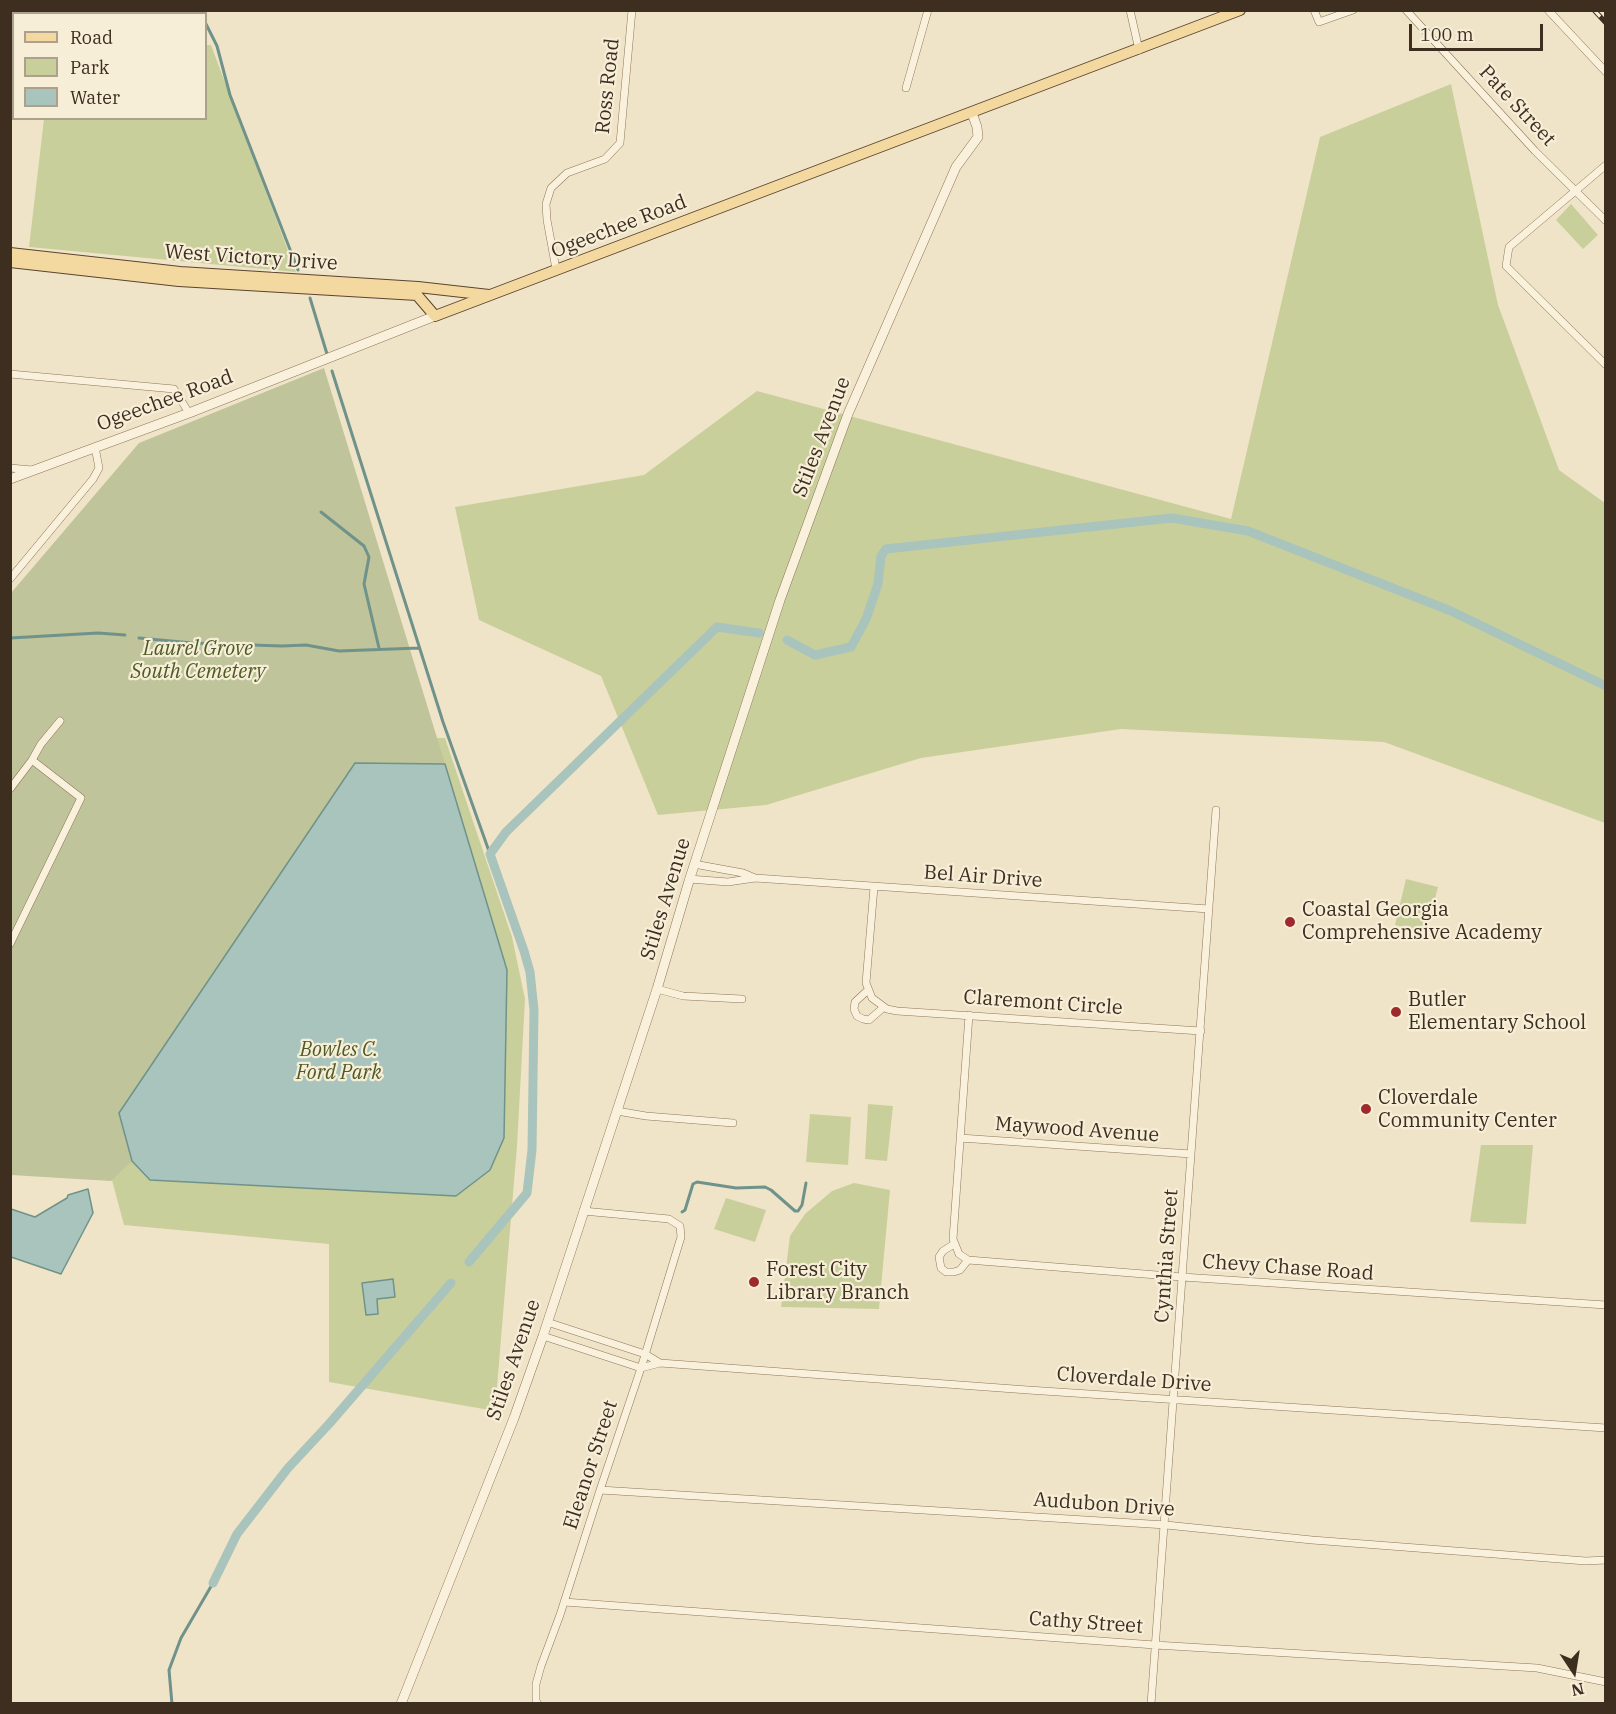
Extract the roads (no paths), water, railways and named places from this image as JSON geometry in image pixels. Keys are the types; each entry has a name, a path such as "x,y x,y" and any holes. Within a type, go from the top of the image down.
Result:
{"main road":[{"name":"Ogeechee Road","path":"435,316 1240,10"},
{"name":"West Victory Drive","path":"10,253 180,272 418,287 490,296"},
{"name":"West Victory Drive","path":"10,262 179,281 417,296 435,316"}],"street":[{"name":"Ross Road","path":"556,269 546,204 551,188 567,173 605,159 620,143 632,10"},
{"path":"906,87 928,10"},
{"path":"1130,10 1139,50"},
{"path":"1314,10 1319,22 1353,10"},
{"name":"Pate Street","path":"1406,10 1535,151 1605,221"},
{"path":"1548,10 1605,72"},
{"name":"Stiles Avenue","path":"401,1704 514,1418 543,1336 657,989 689,879 780,600 848,414 956,167 978,137 972,113"},
{"path":"1605,165 1509,247 1506,266 1605,365"},
{"name":"Ogeechee Road","path":"10,479 189,413 435,316"},
{"path":"10,374 174,389 189,413"},
{"path":"10,579 93,479 99,468 95,447"},
{"path":"10,468 34,470"},
{"path":"10,789 60,721"},
{"path":"10,944 81,798 32,760"},
{"name":"Cynthia Street","path":"1152,1704 1216,810"},
{"name":"Bel Air Drive","path":"694,864 743,873 755,878"},
{"name":"Bel Air Drive","path":"689,879 728,882 755,878 1209,909"},
{"path":"868,990 855,1002 854,1009 857,1016 869,1020 884,1007 872,998 868,990 867,964 874,887"},
{"path":"657,989 683,996 742,999"},
{"name":"Claremont Circle","path":"884,1007 897,1011 1201,1031"},
{"path":"954,1244 943,1251 939,1257 941,1268 946,1272 960,1270 968,1260 959,1254 954,1244 969,1015"},
{"path":"617,1111 646,1116 733,1123"},
{"name":"Maywood Avenue","path":"960,1138 1191,1154"},
{"name":"Eleanor Street","path":"538,1704 536,1684 641,1368 681,1237 680,1226 669,1219 583,1211"},
{"name":"Chevy Chase Road","path":"968,1260 1182,1277 1605,1305"},
{"name":"Cloverdale Drive","path":"547,1322 645,1354 660,1363"},
{"path":"543,1336 641,1368"},
{"name":"Cloverdale Drive","path":"641,1368 660,1363 1605,1428"},
{"name":"Audubon Drive","path":"600,1490 1166,1526 1335,1542 1587,1561 1605,1560"},
{"name":"Cathy Street","path":"564,1602 1155,1645 1537,1668 1605,1682"}],"water":[{"name":"Bowles C. Ford Park","path":"355,763 445,764 507,970 504,1138 490,1170 456,1196 150,1180 132,1161 119,1113"},
{"path":"88,1189 93,1213 61,1274 11,1257 11,1209 35,1217 67,1198 68,1195"},
{"path":"393,1279 395,1297 377,1299 378,1314 366,1315 362,1283"}],"waterway":[{"path":"207,26 217,46 230,95 298,270"},
{"path":"310,298 327,354"},
{"path":"332,371 443,722 490,854"},
{"path":"321,512 364,546 369,557 364,584 379,648"},
{"path":"787,640 815,655 851,647 866,619 878,584 881,556 886,549 1172,518 1248,531 1451,611 1606,686"},
{"path":"469,1262 527,1193 532,1150 534,1010 530,972 490,854 506,832 717,627 759,633"},
{"path":"10,638 98,633 125,635"},
{"path":"139,638 192,643 306,645 339,651 419,648"},
{"path":"682,1212 685,1210 693,1184 697,1182 736,1188 765,1187 795,1211 798,1211 802,1205 806,1183"},
{"path":"213,1583 237,1534 288,1468 451,1283"},
{"path":"172,1704 169,1670 181,1638 213,1583"}],"railway":[{"path":"1594,10 1606,23"}],"place":[{"name":"Coastal Georgia Comprehensive Academy","path":"1290,922"},
{"name":"Butler Elementary School","path":"1396,1012"},
{"name":"Cloverdale Community Center","path":"1366,1109"},
{"name":"Forest City Library Branch","path":"754,1282"}],"park label":[{"name":"Laurel Grove South Cemetery","path":"198,660"}]}
